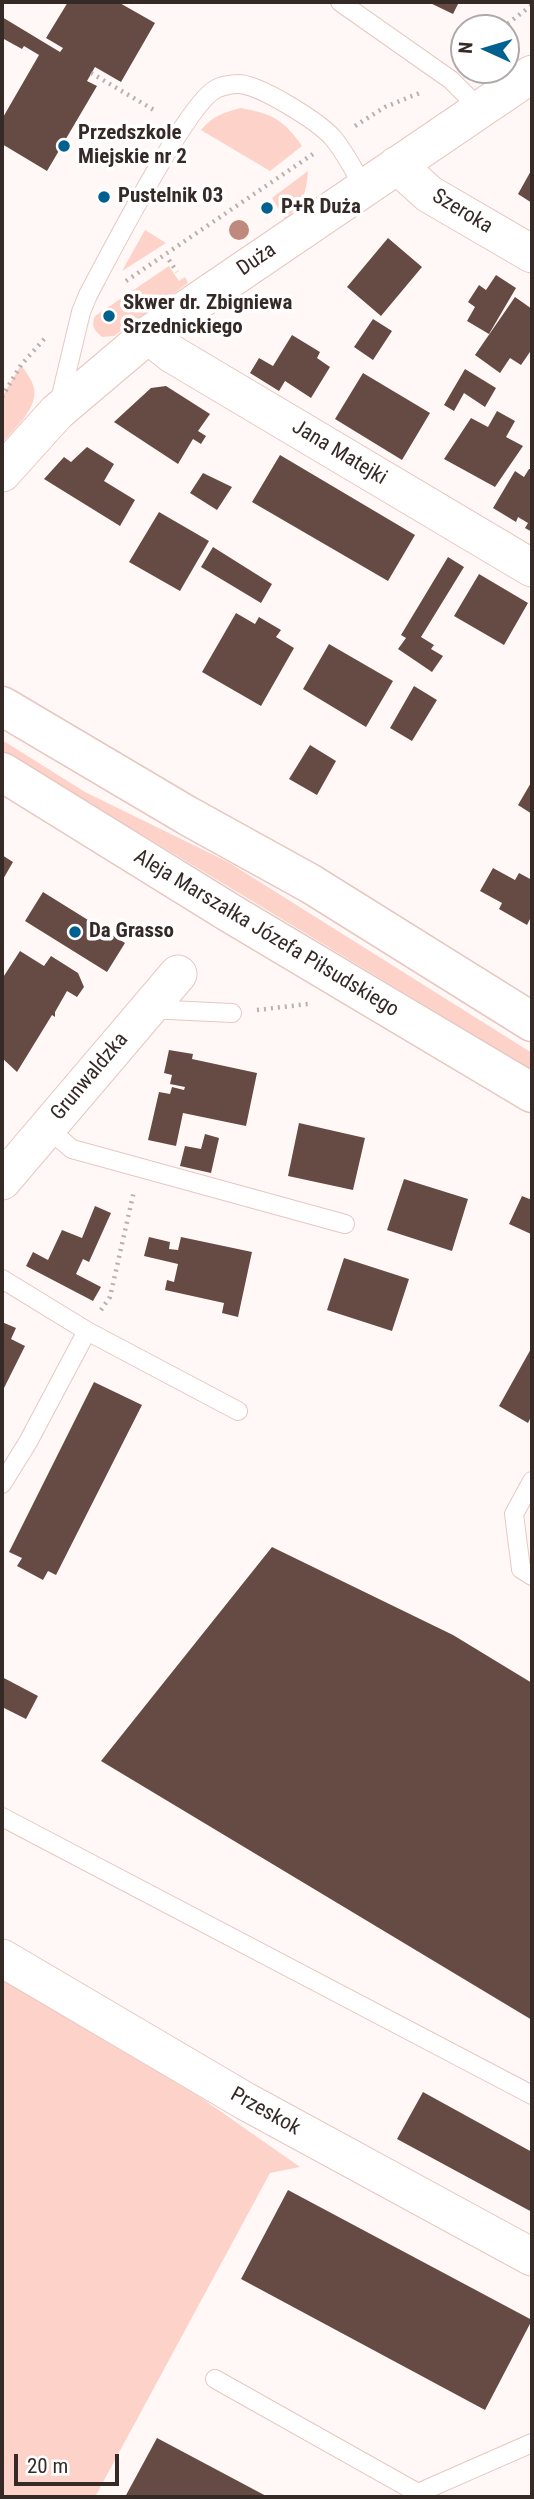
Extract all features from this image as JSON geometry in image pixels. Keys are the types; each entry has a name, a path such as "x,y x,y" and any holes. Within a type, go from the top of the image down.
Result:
{"main road":[{"path":"2,706 188,816 311,884 532,1022"},
{"name":"Aleja Marszałka Józefa Piłsudskiego","path":"2,772 230,913 532,1093"}],"street":[{"name":"Duża","path":"2,472 57,412 148,335 532,74"},
{"name":"Szeroka","path":"397,165 429,194 532,254"},
{"name":"Jana Matejki","path":"148,335 172,354 532,568"},
{"name":"Grunwaldzka","path":"2,1181 178,974"},
{"name":"Przeskok","path":"2,1958 244,2101 532,2258"}],"lane":[{"path":"340,2 450,79"},
{"path":"57,412 81,312 98,275 178,134 199,103 216,89 239,83 277,99 318,124 334,139 365,187"},
{"path":"455,84 480,109"},
{"path":"148,1009 232,1013"},
{"path":"47,1128 72,1149 345,1224"},
{"path":"2,1279 87,1331 238,1411"},
{"path":"2,1484 28,1442 87,1331"},
{"path":"532,1481 514,1514 521,1569 532,1576"},
{"path":"2,1816 532,2095"},
{"path":"215,2379 418,2493 532,2443"}],"path":[{"path":"92,73 154,110"},
{"path":"2,397 21,365 49,335 81,312 334,139 385,107 450,80"},
{"path":"232,1013 314,1003"},
{"path":"87,1331 110,1297 139,1167"}],"shaded area":[{"path":"241,108 277,119 302,146 270,171 201,130 219,115"},
{"path":"308,171 302,198 285,219 272,198"},
{"path":"145,230 166,243 122,271"},
{"path":"169,266 179,281 185,277 188,283 114,336 102,337 97,332 93,325 95,316"},
{"path":"21,365 33,385 33,401 25,417 2,443 2,397"},
{"path":"2,740 85,792 228,862 532,1053 532,1070 2,750"},
{"path":"2,1980 200,2097 300,2167 270,2173 95,2497 2,2497"}],"building":[{"path":"68,2 118,2 155,23 121,82 95,67 87,81 97,86 47,171 2,144 2,119 39,55 2,38 2,17 60,52 63,48 46,38"},
{"path":"428,2 459,2 453,14"},
{"path":"532,169 532,203 518,194"},
{"path":"388,238 422,267 381,316 347,287"},
{"path":"496,275 516,288 489,334 467,321 475,307 468,302 479,285 486,290"},
{"path":"515,297 532,309 532,349 521,365 510,358 500,373 475,355"},
{"path":"373,319 392,331 373,360 354,347"},
{"path":"292,335 320,352 317,358 330,367 311,398 285,381 279,391 250,373 259,358 273,366"},
{"path":"465,369 496,388 485,407 464,393 454,411 444,405"},
{"path":"363,373 430,413 402,460 335,419"},
{"path":"166,386 210,414 198,431 206,436 201,444 193,439 178,464 114,422 151,388"},
{"path":"497,411 515,421 506,437 523,446 495,487 444,459 471,418 488,427"},
{"path":"87,447 114,464 104,481 135,500 120,526 44,479 64,457 71,462"},
{"path":"280,455 415,535 388,581 252,502"},
{"path":"529,469 532,469 532,532 525,528 528,523 518,517 516,522 493,508 515,471 524,477"},
{"path":"203,473 232,487 217,510 190,493"},
{"path":"159,512 209,541 180,591 129,562"},
{"path":"213,547 272,584 261,603 201,567"},
{"path":"448,557 464,567 421,637 434,645 431,649 443,656 432,672 398,649 406,638 401,635"},
{"path":"479,574 528,603 504,645 454,616"},
{"path":"236,613 255,624 259,617 281,630 276,637 294,648 261,706 202,672"},
{"path":"329,644 393,681 366,727 303,689"},
{"path":"414,686 437,700 412,741 390,728"},
{"path":"310,745 336,761 317,795 289,779"},
{"path":"532,781 532,814 518,805"},
{"path":"2,855 13,862 2,881"},
{"path":"493,868 515,880 519,873 532,880 532,915 527,925 499,909 502,903 480,891"},
{"name":"Da Grasso","path":"43,892 125,943 107,972 25,921"},
{"path":"20,951 44,966 51,956 78,973 84,987 77,997 67,991 55,1017 52,1015 17,1072 2,1058 2,979"},
{"path":"169,1050 193,1054 192,1059 257,1073 246,1126 183,1113 176,1146 148,1140 159,1092 170,1094 172,1087 184,1090 185,1087 170,1084 172,1075 164,1073"},
{"path":"299,1123 365,1138 353,1190 288,1176"},
{"path":"205,1134 219,1138 211,1173 180,1166 185,1146 201,1149"},
{"path":"404,1179 468,1199 452,1251 387,1230"},
{"path":"522,1196 532,1200 531,1234 509,1224"},
{"path":"95,1206 111,1213 89,1262 83,1259 76,1274 101,1287 93,1301 26,1266 33,1252 48,1260 62,1230 82,1238"},
{"path":"149,1237 170,1242 169,1249 178,1250 181,1237 252,1252 238,1317 222,1313 224,1303 165,1290 167,1280 174,1282 178,1264 144,1256"},
{"path":"344,1258 409,1279 392,1331 327,1310"},
{"path":"2,1322 16,1328 11,1339 25,1346 2,1392"},
{"path":"532,1347 532,1415 528,1423 499,1406"},
{"path":"94,1382 142,1405 56,1575 48,1571 43,1580 17,1566 22,1558 9,1552"},
{"path":"272,1547 453,1635 532,1683 532,2020 101,1761"},
{"path":"2,1677 38,1696 26,1719 2,1707"},
{"path":"423,2092 532,2152 532,2212 397,2139"},
{"path":"288,2190 532,2320 485,2410 241,2279"},
{"path":"157,2438 268,2497 125,2497"}],"place":[{"name":"Przedszkole Miejskie nr 2","path":"64,146"},
{"name":"Pustelnik 03","path":"104,197"},
{"name":"P+R Duża","path":"267,208"},
{"name":"Skwer dr. Zbigniewa Srzednickiego","path":"109,316"},
{"name":"Da Grasso","path":"75,932"}]}
